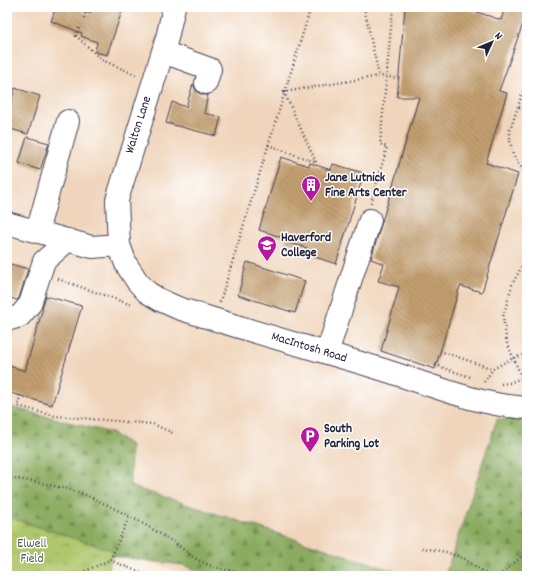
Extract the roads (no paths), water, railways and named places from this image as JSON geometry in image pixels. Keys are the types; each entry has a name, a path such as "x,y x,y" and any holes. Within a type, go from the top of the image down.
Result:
{"street":[{"name":"Walton Lane","path":"119,245 117,200 163,52 174,7"},
{"path":"163,52 210,69 206,83"},
{"path":"37,232 68,121"},
{"path":"327,353 370,220"},
{"path":"7,223 92,247 119,245"},
{"path":"7,320 20,316 30,304 44,261 68,240"},
{"name":"MacIntosh Road","path":"119,245 126,264 136,281 147,292 178,308 476,400 498,405 527,408"}],"place":[{"name":"Jane Lutnick Fine Arts Center","path":"311,202"},
{"name":"Haverford College","path":"267,262"},
{"name":"South Parking Lot","path":"310,453"}],"park label":[{"name":"Elwell Field","path":"32,552"}]}
